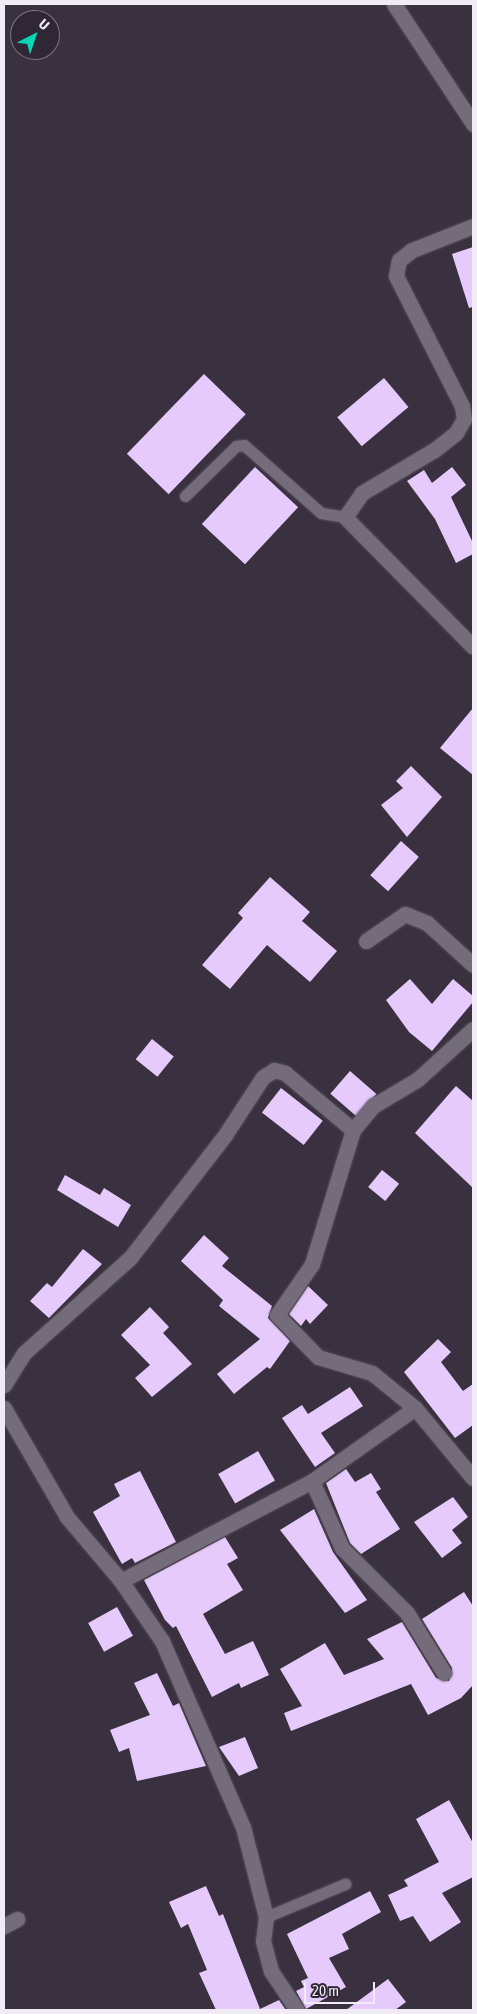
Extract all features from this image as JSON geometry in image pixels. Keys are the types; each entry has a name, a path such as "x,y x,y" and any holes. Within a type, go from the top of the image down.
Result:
{"street":[{"path":"394,4 473,124"},
{"path":"473,226 412,250 399,260 396,276 462,406 464,419 456,433 434,450 362,493 345,518 473,647"},
{"path":"366,941 406,914 427,923 473,965"},
{"path":"473,1029 418,1078 374,1106 353,1130 330,1198 312,1264 277,1310 282,1323 318,1358 372,1373 415,1408 473,1478"},
{"path":"4,1385 24,1353 130,1258 186,1181 225,1135 263,1077 274,1070 285,1073 353,1130"},
{"path":"4,1408 67,1517 121,1581 162,1641 192,1706 243,1827 266,1917 263,1941 271,1971 297,2010"},
{"path":"121,1581 312,1481 415,1408"},
{"path":"312,1481 342,1548 406,1613 444,1673"}],"lane":[{"path":"186,496 241,444 321,513 345,518"},
{"path":"266,1917 345,1884"}],"building":[{"path":"473,247 473,307 469,308 452,254"},
{"path":"204,374 246,414 169,494 127,454"},
{"path":"384,378 408,407 362,446 337,417"},
{"path":"255,467 298,507 245,564 202,524"},
{"path":"452,467 466,485 451,497 473,543 473,554 456,563 435,519 407,481 424,470 432,483"},
{"path":"473,708 473,775 440,748"},
{"path":"411,766 442,797 407,837 381,805 403,788 396,781"},
{"path":"401,841 419,857 388,891 370,875"},
{"path":"270,877 310,912 302,921 337,951 310,982 267,945 230,989 202,965 243,918 238,913"},
{"path":"410,979 432,1004 453,979 473,996 473,1002 432,1051 409,1032 386,1000"},
{"path":"152,1039 174,1057 157,1077 136,1059"},
{"path":"350,1071 376,1094 357,1117 330,1094"},
{"path":"456,1086 473,1101 473,1188 415,1133"},
{"path":"281,1088 323,1121 304,1145 262,1112"},
{"path":"382,1170 399,1184 385,1201 368,1187"},
{"path":"65,1175 100,1195 104,1188 131,1205 118,1227 57,1190"},
{"path":"204,1235 229,1258 222,1266 272,1306 268,1318 290,1341 270,1369 267,1367 234,1394 217,1374 260,1339 219,1306 223,1300 181,1261"},
{"path":"83,1249 102,1264 49,1318 30,1301 47,1283 52,1287"},
{"path":"308,1286 328,1305 310,1324 306,1319 301,1326 289,1314"},
{"path":"150,1307 169,1327 163,1333 192,1364 152,1397 135,1378 150,1365 121,1335"},
{"path":"438,1339 451,1352 441,1362 463,1391 473,1384 473,1425 455,1438 404,1372"},
{"path":"350,1387 363,1406 321,1433 335,1453 315,1467 282,1418 302,1405 308,1414"},
{"path":"258,1451 275,1480 235,1503 218,1474"},
{"path":"346,1469 355,1482 371,1473 381,1489 376,1492 400,1529 361,1554 350,1543 326,1483"},
{"path":"140,1471 176,1542 135,1563 132,1558 122,1564 93,1512 120,1496 114,1484"},
{"path":"453,1497 468,1517 452,1530 462,1543 442,1558 414,1522"},
{"path":"314,1509 333,1552 367,1600 345,1613 280,1530"},
{"path":"225,1537 238,1558 227,1564 243,1590 203,1614 225,1654 253,1641 269,1675 241,1688 239,1683 212,1697 176,1626 173,1628 165,1620 144,1580"},
{"path":"464,1592 473,1606 473,1685 461,1698 428,1715 411,1684 291,1731 284,1713 302,1706 280,1669 325,1643 344,1675 384,1659 367,1639 402,1622 436,1678 449,1681 452,1668 422,1619"},
{"path":"117,1607 133,1636 104,1652 88,1623"},
{"path":"157,1673 173,1706 179,1703 206,1766 137,1781 129,1748 119,1752 110,1730 150,1715 134,1683"},
{"path":"245,1737 258,1768 239,1776 219,1747"},
{"path":"449,1800 473,1843 473,1877 442,1893 461,1922 430,1942 413,1916 400,1921 388,1895 408,1886 404,1880 439,1862 416,1819"},
{"path":"206,1886 219,1916 223,1914 260,2009 279,2000 286,2010 216,2010 199,1973 207,1970 188,1924 181,1928 169,1902"},
{"path":"370,1891 381,1912 342,1934 349,1949 329,1958 346,1987 306,2009 296,1991 304,1987 301,1981 308,1978 287,1934"},
{"path":"388,1979 406,2002 395,2010 346,2010"}]}
